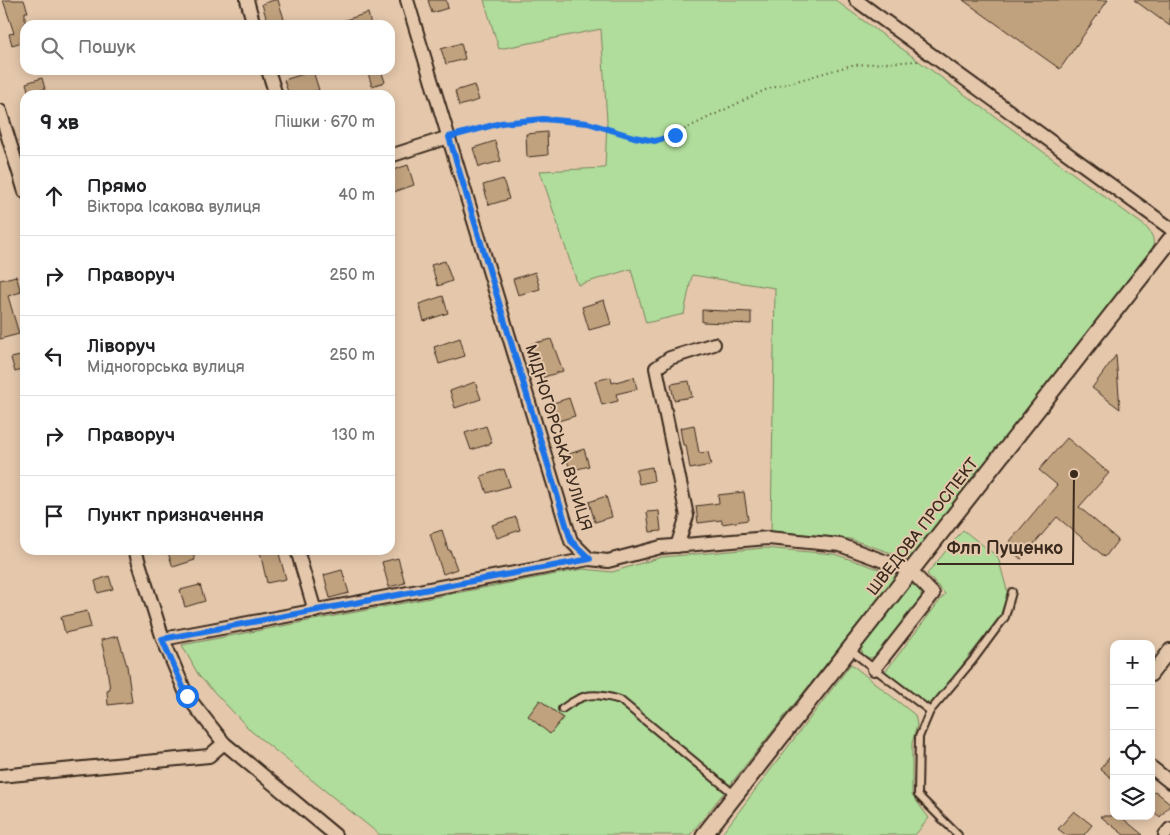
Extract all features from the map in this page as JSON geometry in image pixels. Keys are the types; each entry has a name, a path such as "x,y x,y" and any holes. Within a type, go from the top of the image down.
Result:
{"street":[{"path":"246,0 252,20"},
{"name":"МІДНОГОРСЬКА ВУЛИЦЯ","path":"407,0 571,541 590,559"},
{"path":"856,0 1170,228"},
{"path":"270,75 274,90"},
{"path":"0,111 5,140 20,179"},
{"path":"395,154 449,137"},
{"name":"ШВЕДОВА ПРОСПЕКТ","path":"704,835 1170,240"},
{"path":"677,546 687,516 656,368 670,358 714,344"},
{"path":"162,639 315,612 590,559 608,561 661,547 768,538 840,545 911,571 933,594 874,669"},
{"path":"137,555 162,639 187,696 224,743 335,835"},
{"path":"298,555 315,612"},
{"path":"1155,669 1170,650"},
{"path":"0,776 209,756 224,743"},
{"path":"1155,770 1170,782"},
{"path":"1165,835 1170,829"}],"lane":[{"path":"958,835 918,795 919,737 930,711 973,660 1005,617 1012,592"},
{"path":"849,649 930,711"},
{"path":"562,709 579,698 592,694 603,694 620,700 735,795"}],"path":[{"path":"449,137 501,123 543,119 588,123 634,137 655,141 675,135 765,90 852,65 917,61 926,51"}],"green space":[{"path":"484,0 835,0 1145,226 1153,238 1151,253 909,559 850,539 771,531 775,288 692,275 684,314 646,323 631,269 578,285 540,171 605,168 607,121 601,29 499,49"},
{"path":"963,530 998,557 1008,594 1000,616 933,703 924,703 885,672 945,594 927,574"},
{"path":"764,548 834,554 897,575 690,835 380,835 251,731 199,676 182,645 583,569 612,572 662,557"},
{"path":"911,585 917,585 921,589 921,599 874,657 864,656 860,648"},
{"path":"851,664 915,715 917,725 912,743 912,795 929,818 915,835 721,835"}],"building":[{"path":"3,0 24,0 28,12 25,12 25,20 20,20 20,43 12,45 9,34 14,33"},
{"path":"278,0 284,19 267,20 262,4"},
{"path":"428,0 446,0 448,8 432,13"},
{"path":"963,0 1108,0 1060,69"},
{"path":"1134,0 1170,0 1170,26"},
{"path":"368,13 370,20 345,20"},
{"path":"461,43 465,59 446,64 441,49"},
{"path":"300,75 314,75 319,90 287,90 284,80"},
{"path":"369,75 383,75 385,82 372,86"},
{"path":"42,78 45,89 28,90 26,83"},
{"path":"474,85 479,100 459,106 455,91"},
{"path":"547,132 548,155 527,157 526,134"},
{"path":"495,141 501,161 479,167 473,148"},
{"path":"408,165 414,185 395,192 395,169"},
{"path":"503,179 509,199 489,205 483,185"},
{"path":"445,261 452,281 438,286 431,265"},
{"path":"535,272 540,289 518,295 513,279"},
{"path":"16,276 20,292 8,296 19,334 0,339 0,280"},
{"path":"443,296 448,313 424,321 419,304"},
{"path":"604,300 611,324 589,330 582,307"},
{"path":"702,310 751,312 751,324 702,322"},
{"path":"460,338 465,356 439,364 434,347"},
{"path":"551,339 563,371 541,378 531,344"},
{"path":"1116,355 1120,409 1092,388"},
{"path":"20,356 20,370 15,372 11,358"},
{"path":"611,377 612,383 634,377 637,389 616,394 618,401 602,405 595,381"},
{"path":"689,381 692,397 674,400 671,384"},
{"path":"475,382 481,399 455,408 450,391"},
{"path":"569,398 575,416 555,422 550,404"},
{"path":"694,425 699,453 708,452 711,465 690,469 686,445 683,445 680,428"},
{"path":"486,426 492,443 471,450 465,433"},
{"path":"1067,438 1109,473 1079,507 1118,540 1105,557 1057,517 1021,559 1006,546 1057,485 1039,470"},
{"path":"584,449 589,466 570,471 566,455"},
{"path":"652,467 654,481 639,484 636,470"},
{"path":"504,469 510,486 487,493 481,476"},
{"path":"744,492 748,520 722,524 722,520 698,523 696,506 719,503 718,495"},
{"path":"606,496 612,517 595,522 589,502"},
{"path":"659,511 661,531 650,532 647,512"},
{"path":"516,517 520,530 497,538 492,525"},
{"path":"442,530 448,550 450,550 457,569 443,574 430,534"},
{"path":"169,555 194,555 195,560 173,567"},
{"path":"261,555 279,555 286,579 267,583"},
{"path":"398,558 405,583 389,587 382,562"},
{"path":"342,570 349,593 330,598 324,575"},
{"path":"109,576 113,589 98,593 95,581"},
{"path":"200,585 205,601 185,607 180,590"},
{"path":"87,611 91,627 65,633 61,617"},
{"path":"118,636 127,666 132,702 108,705 107,691 110,690 101,640"},
{"path":"540,700 563,718 550,734 528,716"},
{"path":"1110,757 1110,777 1100,769"},
{"path":"1155,791 1170,803 1160,817 1155,813"},
{"path":"1074,811 1092,825 1084,835 1066,835 1058,829"},
{"path":"1100,816 1110,816 1110,820 1125,820 1143,835 1124,835"}],"place":[{"name":"Флп Пущенко","path":"1074,474"}],"route":[{"path":"187,696 162,639 315,612 590,559 571,541 449,137 501,123 543,119 588,123 634,137 655,141 675,135"}]}
